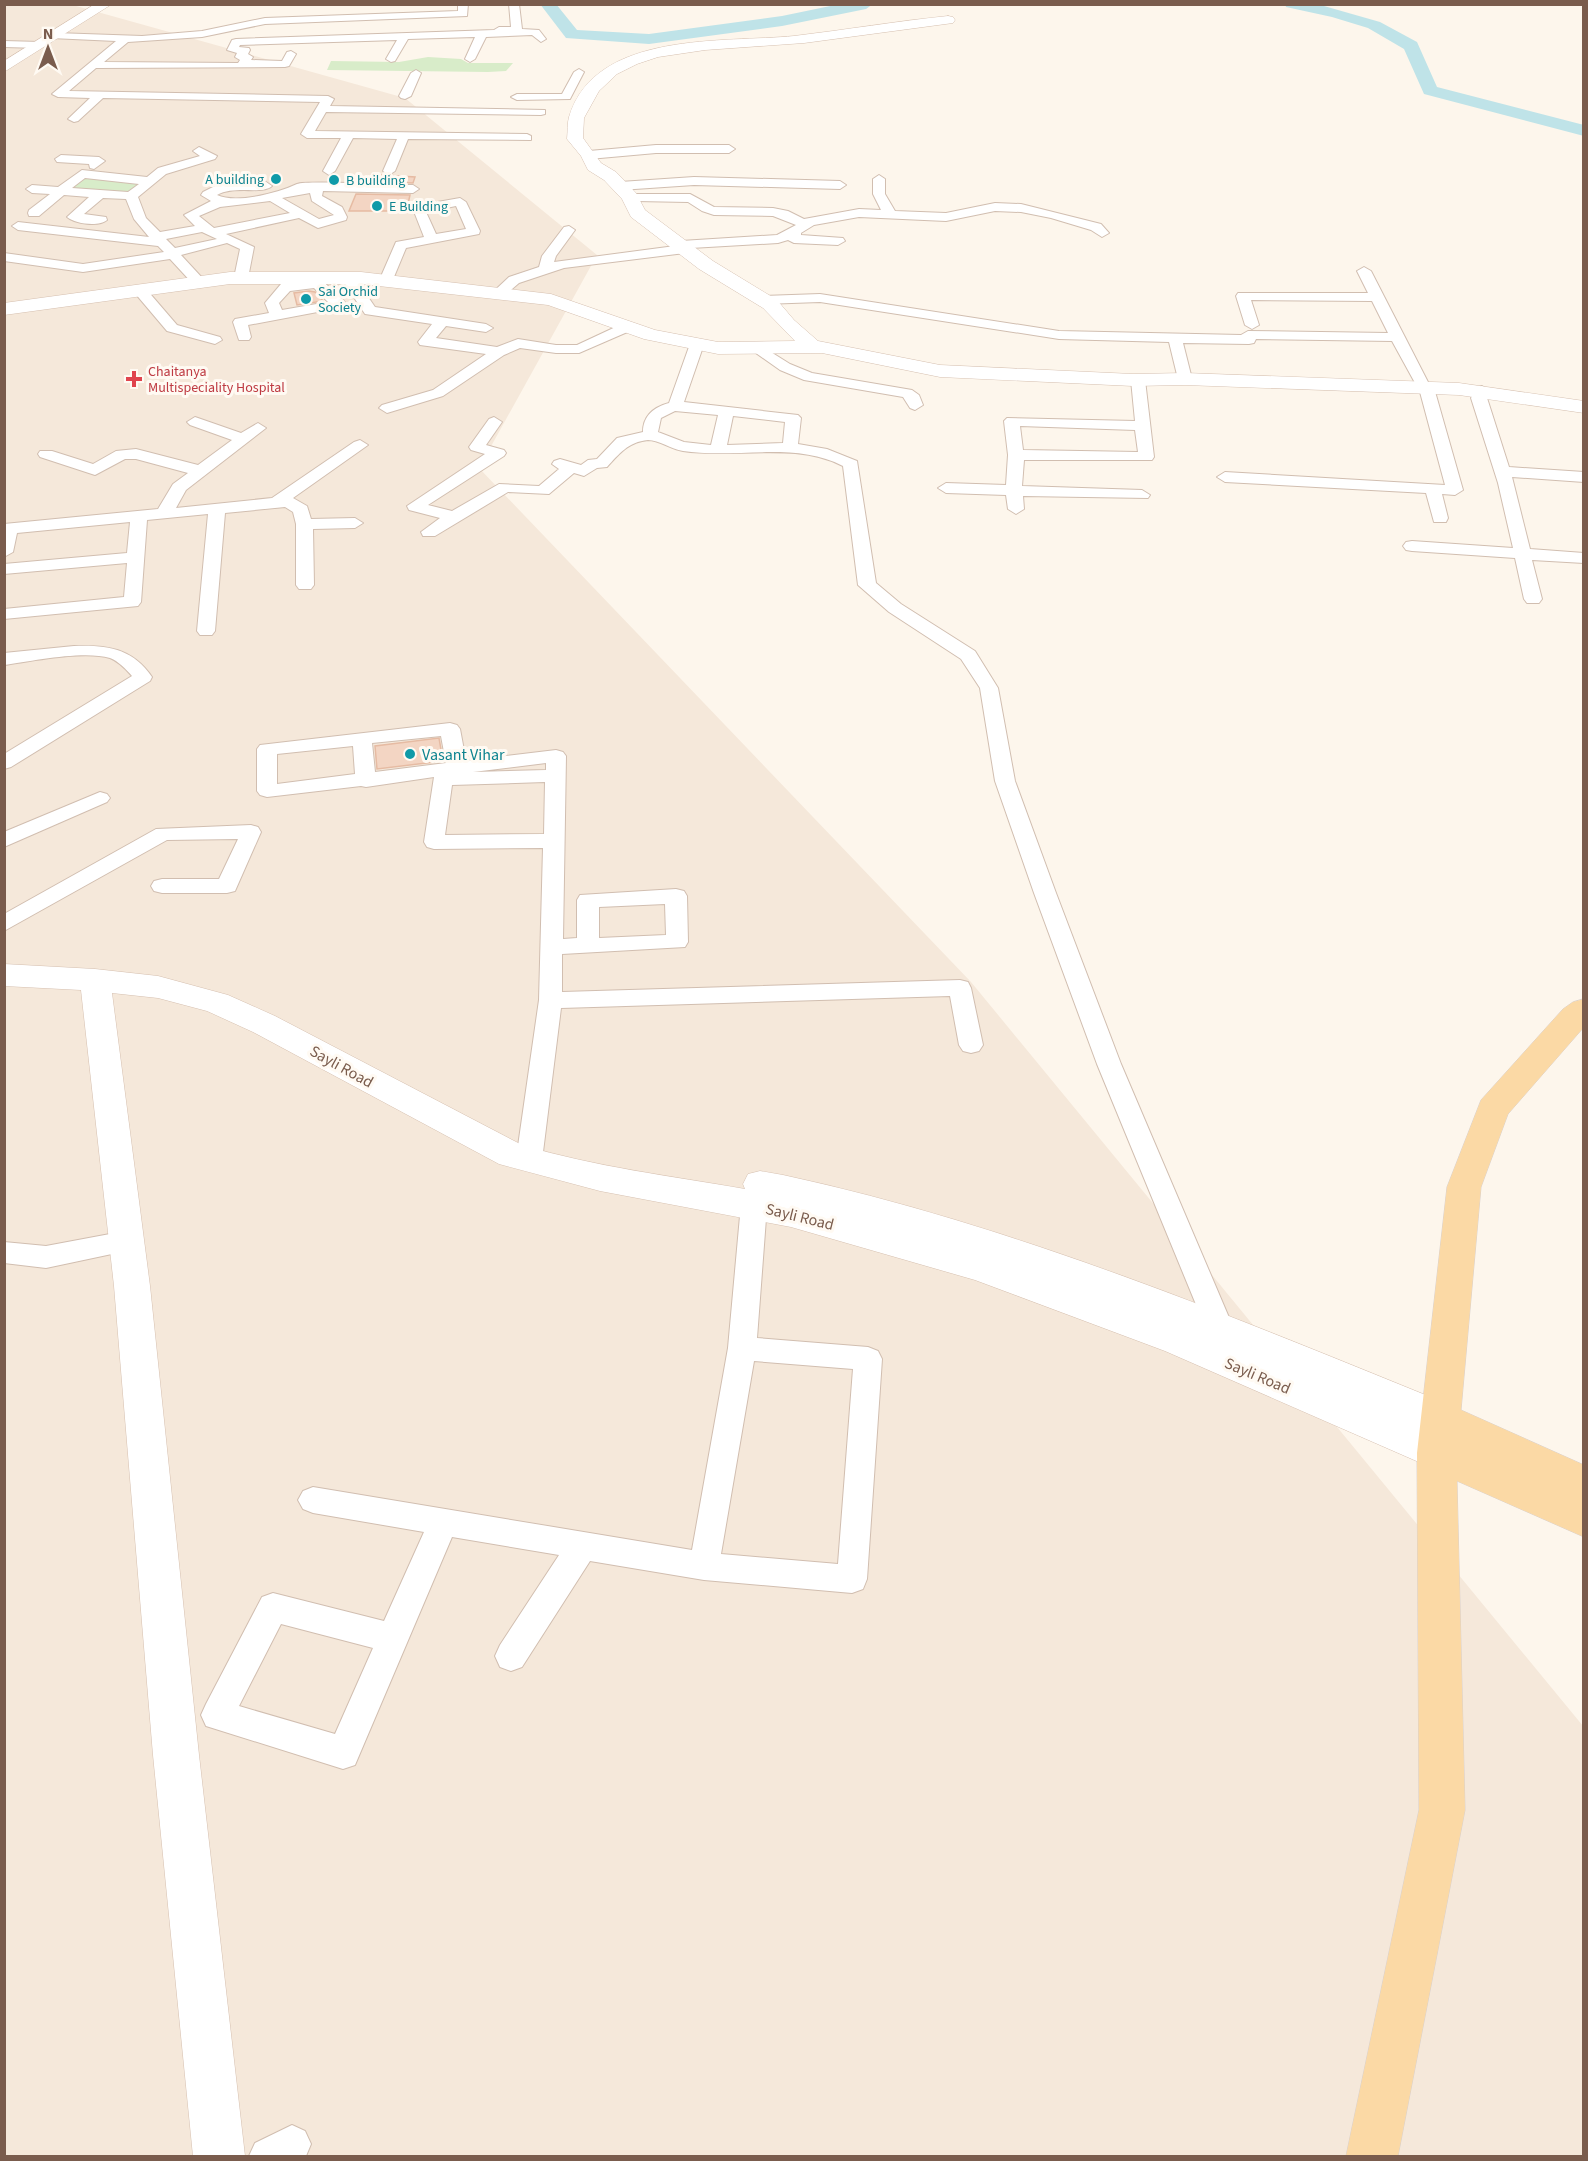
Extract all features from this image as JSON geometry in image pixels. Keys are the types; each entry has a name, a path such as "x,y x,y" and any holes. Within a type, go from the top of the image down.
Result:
{"main road":[{"path":"8,63 105,4"},
{"path":"813,347 787,324 770,304 706,265 637,213 625,192 610,176 594,166 589,155 575,139 575,127 585,99 600,80 624,64 648,55 803,40 901,24 948,20"},
{"path":"4,309 241,278 314,281 348,278 551,300 651,335 718,348 813,347 940,371 1482,391 1584,407"},
{"path":"4,960 161,972 184,975 232,988 273,1005 495,1127 530,1151 767,1185 840,1202 1048,1264 1220,1328 1439,1436 1584,1485"},
{"name":"Sayli Road","path":"4,975 94,980 158,987 218,1004 273,1028 494,1148 530,1151 754,1205 915,1247 991,1270 1085,1304 1234,1365 1439,1436 1584,1519"},
{"path":"94,980 126,1241 175,1743 219,2157"},
{"path":"1372,2157 1442,1810 1439,1436 1464,1188 1493,1109 1575,1017 1584,1010"}],"street":[{"path":"398,5 418,4"},
{"path":"230,39 517,30 513,4"},
{"path":"366,18 369,5"},
{"path":"272,21 284,7"},
{"path":"55,36 125,39 202,34 272,21 463,13"},
{"path":"463,13 463,32"},
{"path":"237,27 463,13"},
{"path":"236,76 248,57 240,57 245,50 232,50 236,42 535,32 541,39"},
{"path":"470,60 482,34"},
{"path":"391,59 405,36"},
{"path":"342,52 352,38"},
{"path":"125,39 58,94 328,99 307,134 404,136 490,124 541,112"},
{"path":"4,44 40,45"},
{"path":"139,78 170,44"},
{"path":"72,89 139,78 200,62 236,76 285,64 291,54"},
{"path":"94,65 139,78 236,76 345,95"},
{"path":"508,97 566,97 579,72"},
{"path":"405,96 416,73"},
{"path":"74,119 100,95"},
{"path":"322,109 490,124 527,138"},
{"path":"329,171 349,135"},
{"path":"389,171 404,136"},
{"path":"589,155 656,149 729,149"},
{"path":"32,189 130,196 162,171 211,156 199,151"},
{"path":"61,159 99,161 29,212 108,220"},
{"path":"82,174 154,178 183,175"},
{"path":"879,179 877,186 883,205 892,216"},
{"path":"225,203 207,195 232,180 411,194 316,198"},
{"path":"625,192 694,181 840,184"},
{"path":"241,278 247,247 214,233 190,215 218,203 272,197 295,189 317,189 316,198"},
{"path":"625,192 690,198 701,207 713,210 785,213 799,229"},
{"path":"63,216 100,194"},
{"path":"130,196 140,219 199,282"},
{"path":"272,197 315,223"},
{"path":"18,226 158,239 328,223 341,217 338,210 316,198"},
{"path":"4,257 83,268 171,254 214,233 285,204"},
{"path":"499,293 514,280 562,264 683,247 778,239 818,219 848,214 946,217 995,207 1021,208 1085,223 1096,227 1102,233"},
{"path":"214,233 302,214"},
{"path":"799,229 794,239 838,242"},
{"path":"545,271 549,256 569,230"},
{"path":"386,281 401,245 432,239"},
{"path":"1225,477 1455,490 1424,388 1364,271"},
{"path":"348,278 370,311 441,324 486,328"},
{"path":"244,337 240,322 339,304 314,281 286,286 272,303 277,315"},
{"path":"141,292 172,328 215,340"},
{"path":"1252,325 1243,296 1312,301 1378,297"},
{"path":"763,300 820,298 1059,335 1249,340 1248,335 1322,331 1397,337"},
{"path":"441,324 425,342 457,344 499,352"},
{"path":"387,408 438,393 499,352 518,343 556,349 579,349 627,327"},
{"path":"1176,339 1185,380"},
{"path":"675,406 697,344"},
{"path":"759,348 785,367 809,377 858,387 907,393 911,395 915,405"},
{"path":"1016,455 1146,457 1138,380"},
{"path":"1482,391 1479,398 1502,471 1533,599"},
{"path":"651,435 651,420 658,412 675,406 793,418 790,448"},
{"path":"718,450 726,411"},
{"path":"1016,509 1014,491 1016,455 1012,421 1142,426"},
{"path":"195,422 244,439"},
{"path":"454,517 415,506 498,453 477,447 494,422"},
{"path":"164,514 179,487 258,428"},
{"path":"429,532 505,487 543,492 565,466 584,471 594,463 601,464 623,441 651,435 681,446 718,450 790,448 832,454 851,464 867,585 895,608 968,655 988,688 1005,781 1045,893 1109,1064 1234,1365"},
{"path":"276,503 360,445"},
{"path":"46,454 95,470 122,454 136,454 200,471"},
{"path":"1502,471 1584,477"},
{"path":"946,488 1142,495"},
{"path":"1432,489 1440,518"},
{"path":"4,552 7,529 288,502 301,510 304,524 304,585"},
{"path":"206,631 217,508"},
{"path":"4,614 132,602 139,516"},
{"path":"304,524 355,523"},
{"path":"1412,546 1584,558"},
{"path":"4,569 136,557"},
{"path":"4,659 87,652 115,653 133,665 143,676 4,763"},
{"path":"457,769 450,729 267,749 267,791 366,781 556,756 550,1000 530,1151"},
{"path":"362,740 366,781"},
{"path":"553,841 434,842 443,778 555,776"},
{"path":"4,840 100,798"},
{"path":"4,924 163,834 251,832 227,886 162,886"},
{"path":"551,947 588,946"},
{"path":"550,1000 960,988 971,1045"},
{"path":"704,1566 742,1348 754,1205"},
{"path":"4,1252 46,1257 126,1241"},
{"path":"313,1500 704,1566 852,1579 868,1359 742,1348"},
{"path":"391,1638 273,1607 217,1715 343,1753 443,1522"},
{"path":"511,1656 583,1545"}],"shaded area":[{"path":"69,4 405,98 597,255 479,468 971,982 1583,1726 1584,2156 5,2156 4,5"}],"green space":[{"path":"428,57 461,59 468,63 513,63 506,71 488,72 327,70 331,61 399,62"},
{"path":"88,175 142,182 128,193 69,190"}],"building":[{"path":"364,176 415,177 413,183 362,181"},
{"name":"E Building","path":"356,194 410,195 408,204 404,204 403,211 349,211"},
{"path":"315,292 323,301 297,305 294,293"},
{"name":"Vasant Vihar","path":"439,738 443,761 377,769 375,746"}],"waterway":[{"path":"547,4 572,35 649,39 782,21 866,4"},
{"path":"1292,4 1335,13 1374,25 1411,46 1430,90 1584,131"}],"place":[{"name":"A building","path":"276,179"},
{"name":"B building","path":"334,180"},
{"name":"E Building","path":"377,206"},
{"name":"Sai Orchid Society","path":"306,299"},
{"name":"Chaitanya Multispeciality Hospital","path":"134,379"},
{"name":"Vasant Vihar","path":"410,754"}]}
